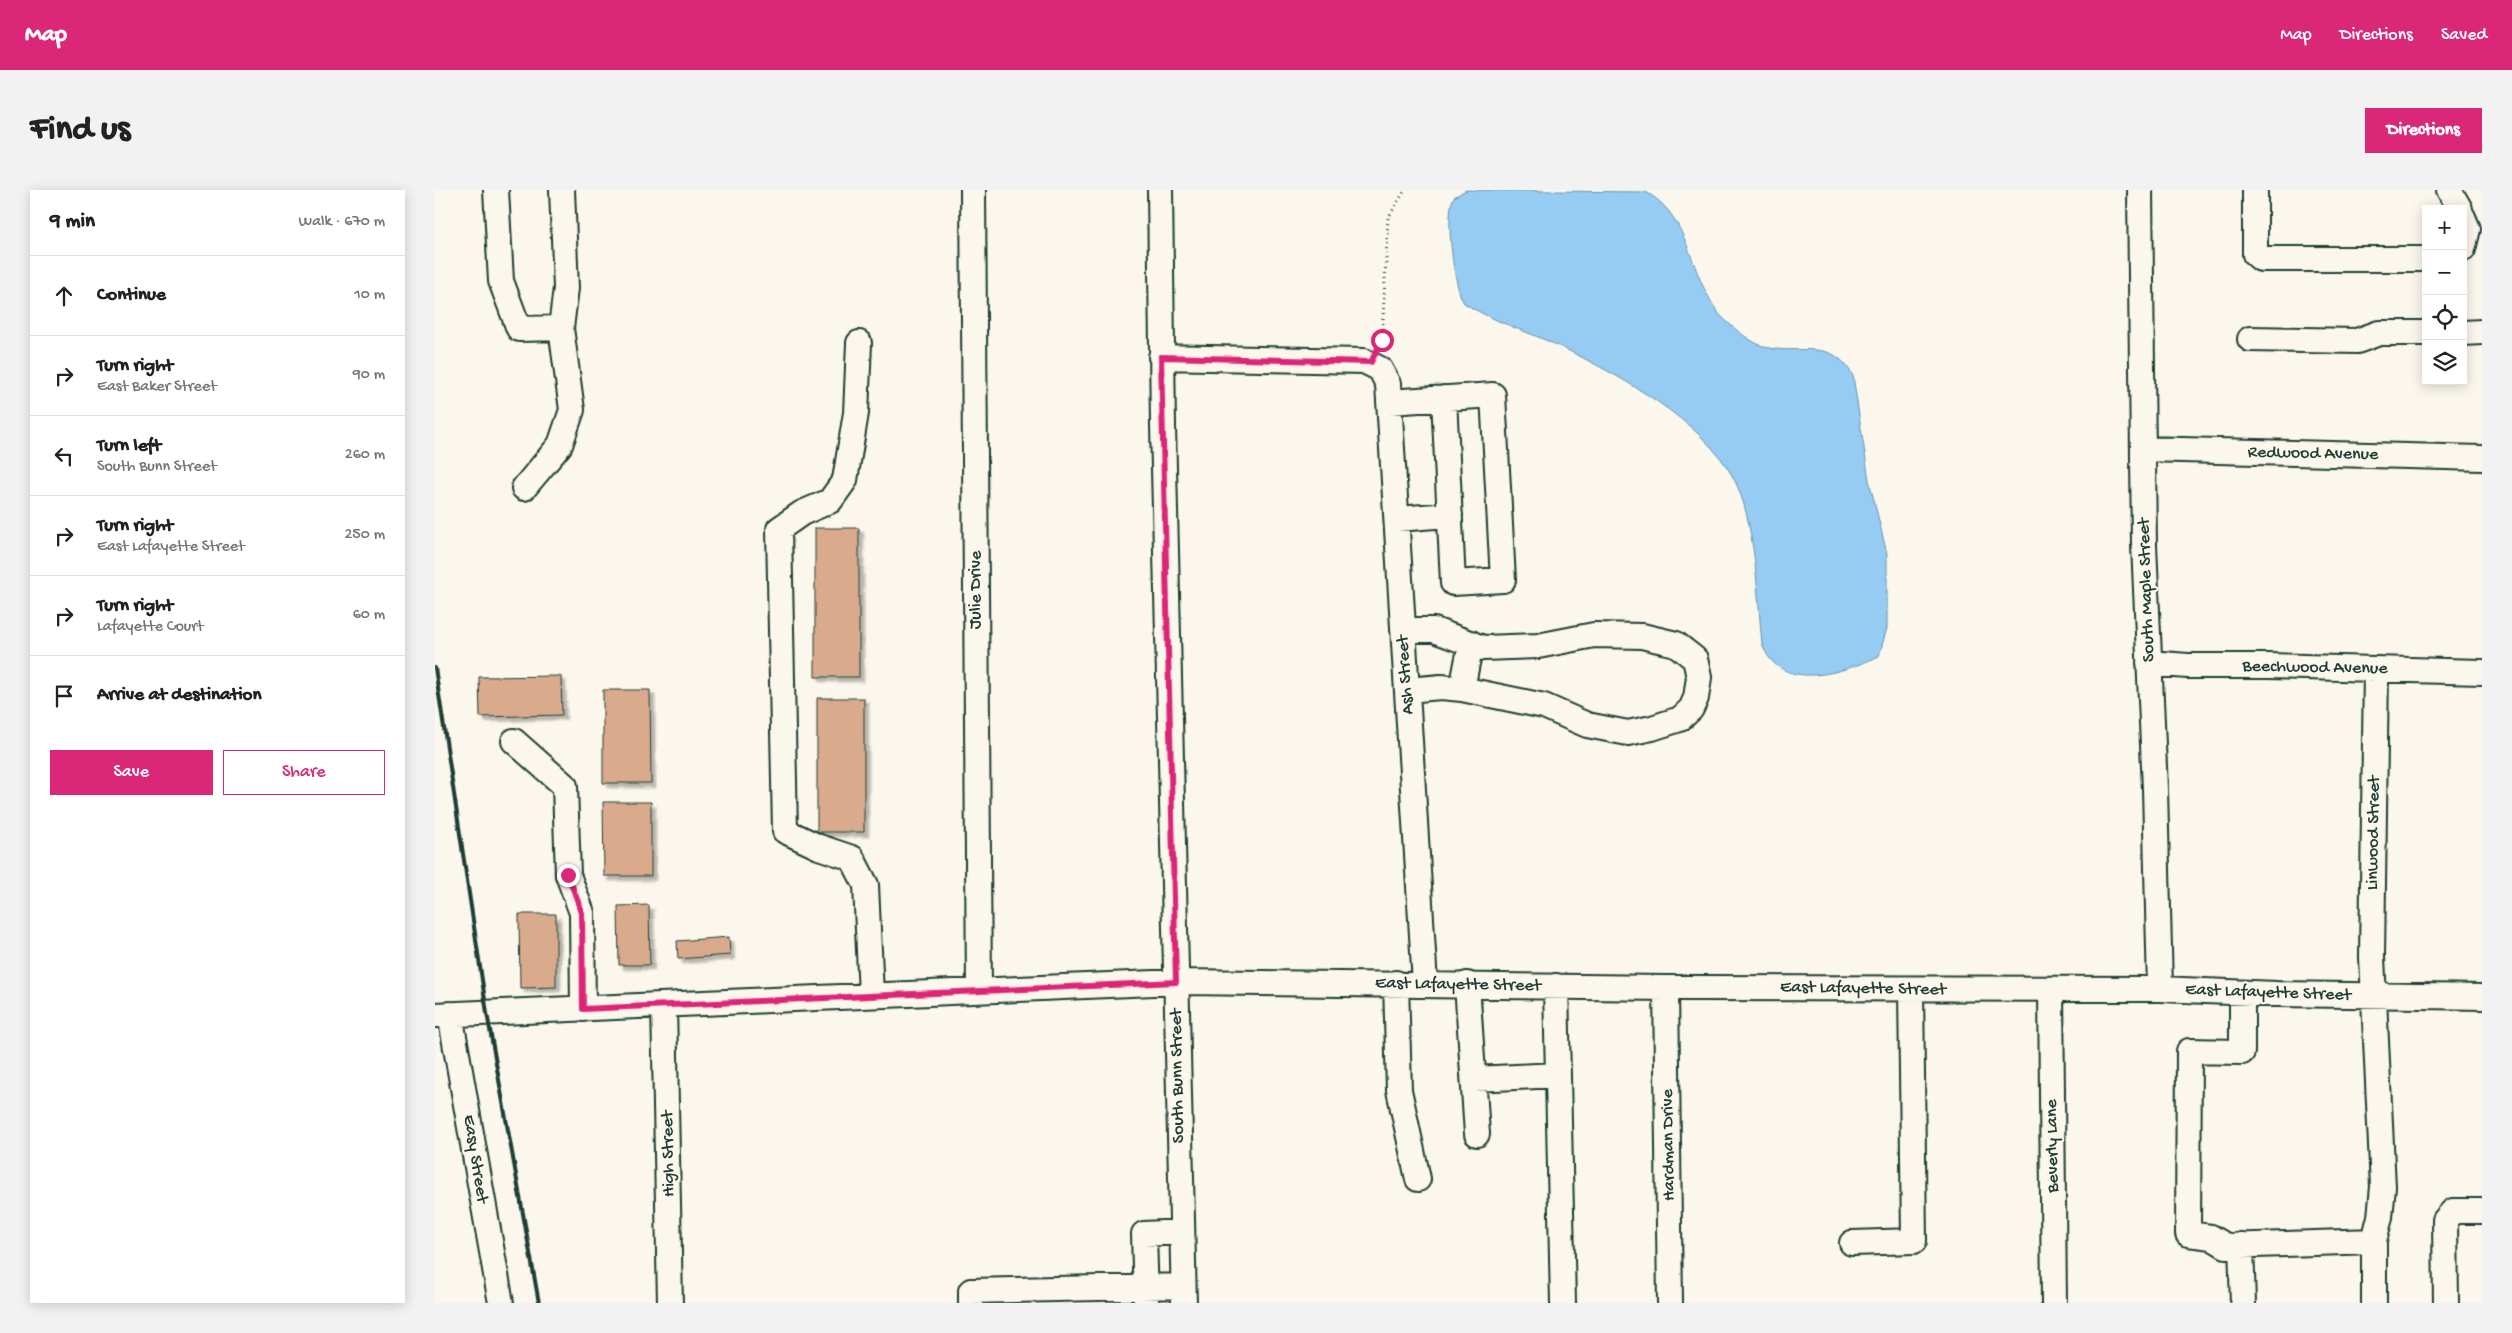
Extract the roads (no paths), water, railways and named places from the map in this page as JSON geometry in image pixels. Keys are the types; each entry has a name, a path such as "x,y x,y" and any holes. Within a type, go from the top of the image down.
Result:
{"street":[{"path":"496,190 501,281 519,329 561,328"},
{"path":"524,488 560,445 572,410 561,328 567,288 563,190"},
{"name":"Julie Drive","path":"973,190 979,990"},
{"name":"South Bunn Street","path":"1161,190 1161,357 1184,1294"},
{"name":"South Maple Street","path":"2140,190 2145,544 2155,788 2160,989"},
{"path":"2255,190 2255,254 2261,259 2422,259"},
{"path":"2449,190 2457,205"},
{"path":"2467,333 2482,332"},
{"path":"2250,339 2357,341 2379,333 2422,333"},
{"path":"859,343 856,413 845,480 830,502 802,513 779,529 785,831 819,847 853,858 866,885 871,995"},
{"name":"Ash Street","path":"1161,357 1375,365 1388,384 1425,984"},
{"path":"1389,402 1444,398 1493,395 1503,580 1453,583 1444,398"},
{"name":"Redwood Avenue","path":"2145,449 2482,458"},
{"path":"1397,519 1450,515"},
{"path":"1403,630 1434,630 1483,648 1538,646 1594,635 1642,636 1676,644 1695,659 1699,677 1696,698 1691,709 1680,719 1628,733 1587,725 1544,706 1463,689 1441,687 1407,690"},
{"path":"1463,689 1471,643"},
{"name":"Beechwood Avenue","path":"2149,663 2188,666 2482,672"},
{"name":"Linwood Street","path":"2374,1303 2374,1241 2381,1217 2383,1187 2372,957 2376,670"},
{"path":"514,741 565,786 568,875 582,913 583,1009"},
{"name":"East Lafayette Street","path":"443,1015 1176,982 1396,983 1666,988 2160,989 2242,993 2482,997"},
{"path":"1396,983 1399,1090 1418,1179"},
{"path":"1467,984 1477,1134"},
{"path":"1556,986 1563,1303"},
{"name":"Hardman Drive","path":"1666,988 1670,1303"},
{"path":"1852,1243 1914,1240 1911,989"},
{"name":"Beverly Lane","path":"2051,990 2054,1303"},
{"path":"2242,993 2242,1052 2189,1051 2188,1234 2211,1237 2226,1246 2374,1241"},
{"name":"High Street","path":"665,1005 671,1303"},
{"name":"Easy Street","path":"443,1015 501,1303"},
{"path":"1474,1079 1558,1074"},
{"path":"2446,1303 2445,1220 2453,1211 2482,1211"},
{"path":"1146,1295 1144,1234 1182,1232"},
{"path":"2241,1245 2243,1303"},
{"path":"971,1303 971,1291 1146,1295 1184,1294"}],"water":[{"path":"1466,190 1646,192 1659,201 1677,224 1707,294 1719,314 1733,327 1749,339 1765,347 1825,352 1835,356 1845,364 1853,376 1869,480 1887,554 1887,628 1879,656 1848,668 1813,675 1797,674 1782,669 1770,659 1762,643 1754,559 1747,516 1734,479 1721,458 1703,438 1681,419 1633,386 1561,347 1487,316 1464,303 1457,283 1451,250 1450,218 1454,197"}],"railway":[{"path":"435,668 487,1013 539,1303"}]}
